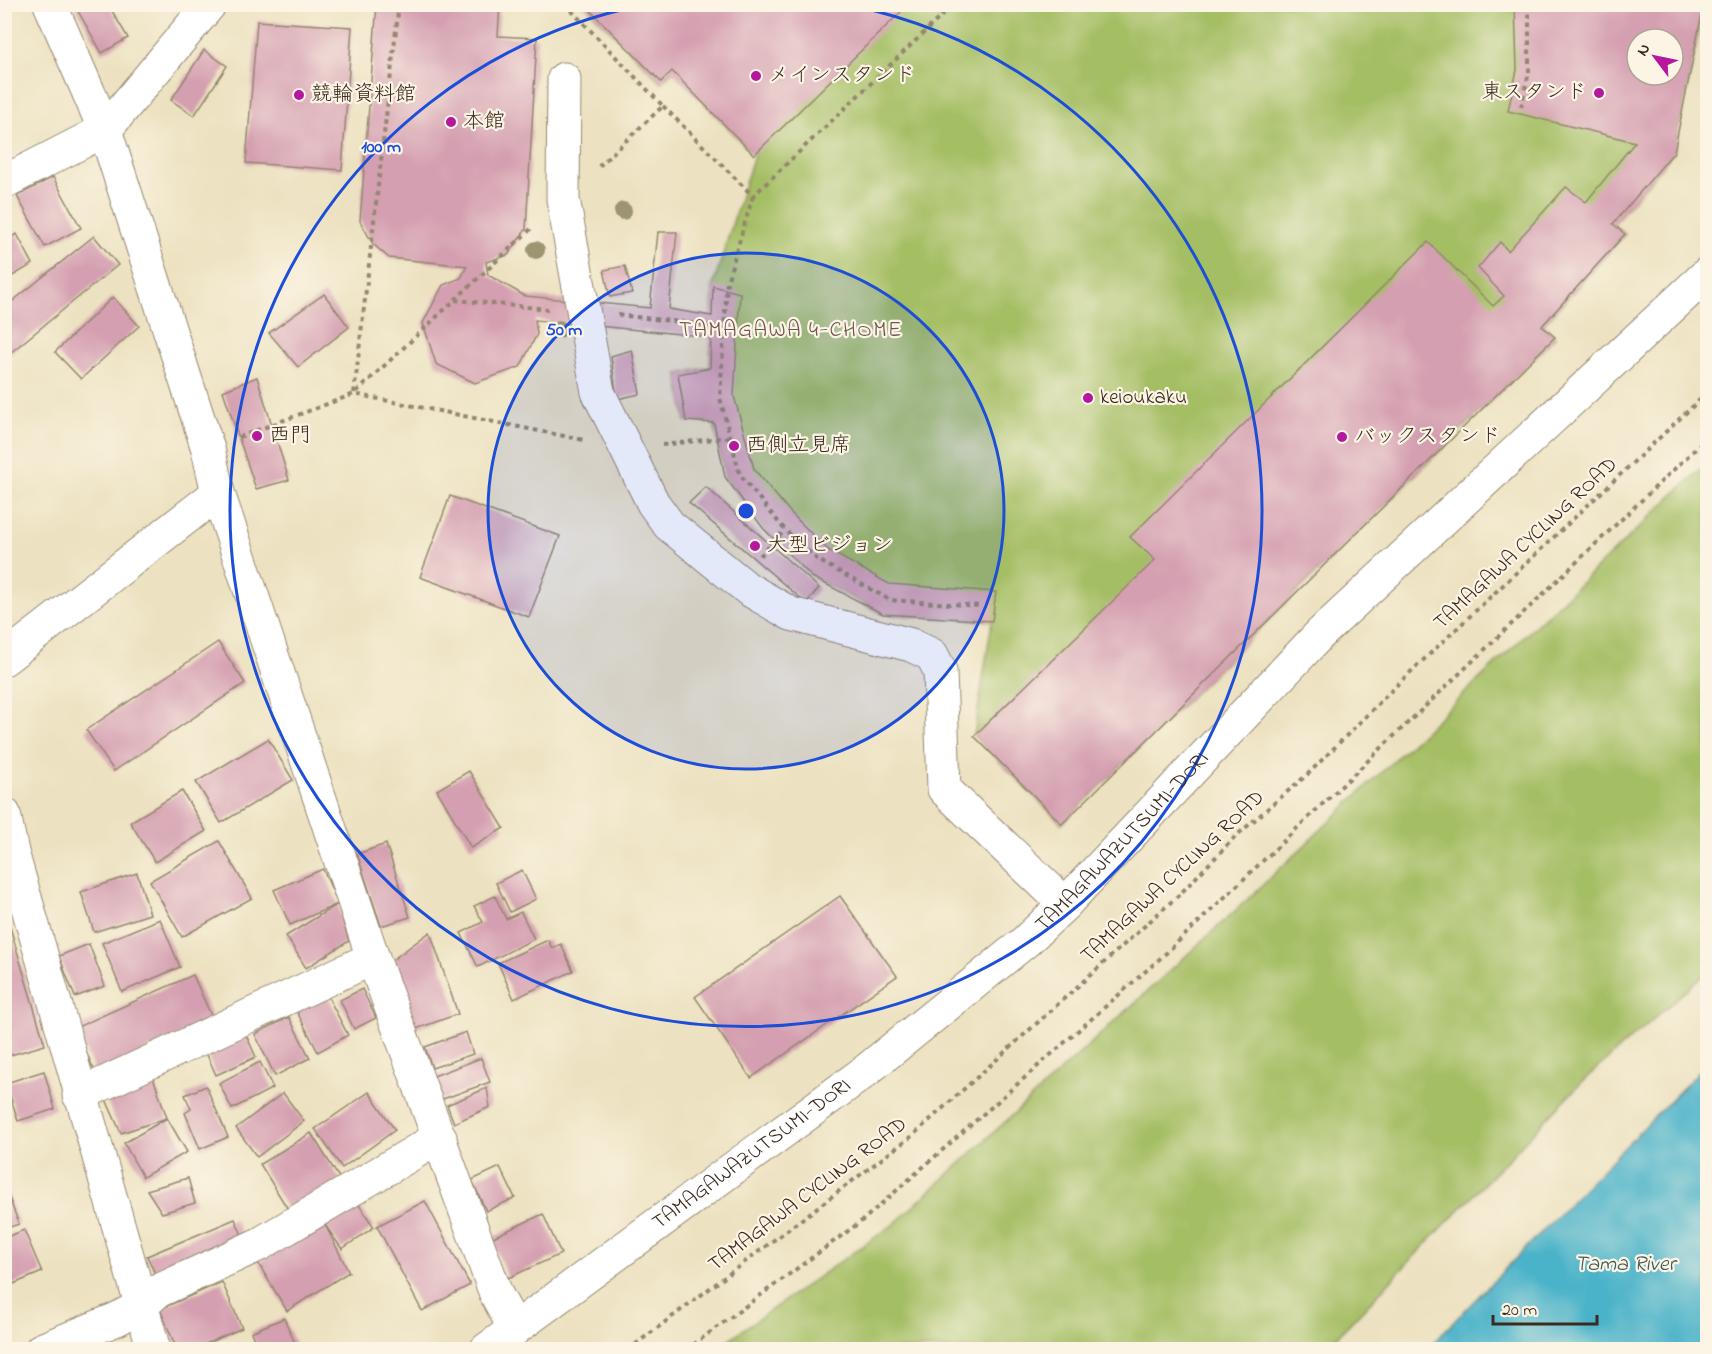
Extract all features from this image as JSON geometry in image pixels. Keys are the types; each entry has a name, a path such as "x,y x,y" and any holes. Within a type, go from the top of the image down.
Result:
{"street":[{"path":"50,4 105,130 207,450 218,493 373,958 496,1294 515,1329"},
{"path":"4,182 105,130 210,4"},
{"path":"564,80 563,199 598,392 653,503 669,525 748,589 791,614 911,645 932,656 940,670 944,789 1065,904"},
{"name":"TAMAGAWAZUTSUMI-DORI","path":"486,1350 863,1073 1026,941 1065,904 1320,634 1707,273"},
{"path":"4,659 218,493"},
{"path":"4,814 12,852 79,1095 154,1350"},
{"path":"79,1095 373,958"},
{"path":"41,1350 117,1319 141,1306 158,1291 260,1244 440,1137"}],"path":[{"path":"354,394 399,4"},
{"path":"565,4 753,196"},
{"path":"954,4 753,196 727,282 720,398 740,475 785,530 818,560 890,600 982,606"},
{"path":"1521,107 1529,72 1529,4"},
{"path":"207,450 354,394 663,106"},
{"path":"685,323 724,327"},
{"name":"TAMAGAWA CYCLING ROAD","path":"628,1350 912,1136 1181,893 1236,836 1309,773 1399,683 1707,392"},
{"path":"354,394 626,449 730,437"},
{"path":"686,1350 863,1220 1164,955 1707,437"}],"green space":[{"name":"keioukaku","path":"585,5 1704,5 1674,152 1613,224 1625,234 1543,325 1555,337 1062,824 974,736 992,621 883,614 812,577 763,528 725,477 714,423 686,421 678,374 710,367 713,286 754,155 673,71 661,82"},
{"path":"1707,463 1707,972 1585,1079 1325,1349 715,1349 894,1224 1249,898"}],"water":[{"name":"Tama River","path":"1707,1063 1707,1349 1427,1349"}],"building":[{"path":"74,4 108,4 128,38 102,53"},
{"path":"377,4 500,4 498,36 537,38 526,229 508,255 486,262 488,275 525,296 650,308 658,232 677,232 669,309 712,316 713,286 740,293 734,396 754,469 790,512 828,550 889,584 996,592 992,621 883,614 812,577 763,528 725,477 714,423 686,421 678,374 710,368 711,337 535,320 537,334 520,367 475,383 436,364 423,323 443,285 461,278 467,266 389,258 373,244 360,221"},
{"name":"バックスタンド","path":"1515,4 1704,4 1674,152 1613,224 1625,234 1542,326 1555,337 1062,824 974,736 1155,560 1130,537 1428,242 1493,306 1504,296 1478,268 1500,242 1508,251 1566,187 1586,202 1635,142 1508,111 1517,70"},
{"name":"メインスタンド","path":"585,5 908,5 754,155 672,71 661,82"},
{"name":"競輪資料館","path":"257,21 352,27 342,170 246,163"},
{"path":"204,50 227,66 194,116 171,100"},
{"path":"53,177 81,228 45,247 17,196"},
{"path":"17,234 33,264 4,281 4,241"},
{"path":"94,236 118,265 4,358 4,308"},
{"path":"625,266 632,293 610,297 604,270"},
{"path":"324,294 349,327 298,367 269,333"},
{"path":"113,297 139,326 81,379 55,352"},
{"path":"632,350 640,394 617,399 611,356"},
{"name":"西門","path":"257,377 289,480 256,489 223,391"},
{"name":"大型ビジョン","path":"706,487 819,588 806,603 689,503"},
{"path":"450,496 560,536 529,617 420,577"},
{"path":"218,642 245,683 114,771 86,730"},
{"path":"268,739 293,780 221,823 196,782"},
{"path":"469,771 504,828 471,848 437,790"},
{"path":"182,791 206,831 155,862 130,822"},
{"path":"219,841 252,898 182,937 150,881"},
{"path":"386,844 410,917 381,926 357,854"},
{"path":"323,869 338,904 290,925 274,890"},
{"path":"522,870 536,899 510,912 496,883"},
{"path":"137,873 150,914 94,932 81,892"},
{"path":"495,896 506,919 521,912 534,939 478,967 461,933 483,922 474,906"},
{"path":"840,896 897,976 751,1078 695,997"},
{"path":"338,904 349,941 306,968 286,936"},
{"path":"4,907 45,1045 4,1057"},
{"path":"160,919 180,967 122,992 102,943"},
{"path":"430,932 458,1014 416,1029 391,961"},
{"path":"548,940 552,948 561,944 573,971 514,999 498,963"},
{"path":"89,944 105,986 75,997 59,956"},
{"path":"193,975 213,1020 96,1074 75,1028"},
{"path":"362,989 376,1018 354,1029 340,1000"},
{"path":"327,995 348,1035 318,1052 297,1012"},
{"path":"289,1017 310,1058 275,1076 255,1034"},
{"path":"243,1028 256,1057 216,1075 203,1046"},
{"path":"466,1032 473,1054 432,1068 425,1047"},
{"path":"481,1058 490,1082 440,1100 431,1077"},
{"path":"260,1062 273,1088 232,1109 219,1083"},
{"path":"44,1071 55,1109 18,1121 6,1083"},
{"path":"152,1074 167,1118 121,1133 104,1095"},
{"path":"206,1086 228,1137 200,1149 185,1113 191,1109 185,1095"},
{"path":"487,1088 490,1107 454,1123 447,1105"},
{"path":"369,1092 395,1130 342,1168 315,1129"},
{"path":"283,1093 304,1121 257,1157 236,1128"},
{"path":"167,1118 187,1152 143,1177 124,1143"},
{"path":"311,1133 343,1184 292,1216 260,1164"},
{"path":"500,1167 515,1198 486,1211 472,1180"},
{"path":"188,1178 195,1203 162,1213 147,1190"},
{"path":"4,1184 19,1224 4,1229"},
{"path":"425,1201 470,1285 422,1311 377,1226"},
{"path":"357,1202 374,1227 342,1249 325,1225"},
{"path":"543,1214 561,1254 508,1278 491,1238"},
{"path":"235,1219 245,1242 157,1278 147,1256"},
{"path":"325,1225 349,1272 287,1311 258,1263"},
{"path":"24,1230 42,1272 4,1288 4,1238"},
{"path":"222,1282 242,1328 192,1350 177,1350 160,1309"},
{"path":"284,1318 298,1350 258,1350 251,1332"}],"place":[{"name":"メインスタンド","path":"756,76"},
{"name":"東スタンド","path":"1599,93"},
{"name":"競輪資料館","path":"299,95"},
{"name":"本館","path":"451,122"},
{"name":"keioukaku","path":"1088,398"},
{"name":"西門","path":"257,436"},
{"name":"バックスタンド","path":"1342,437"},
{"name":"西側立見席","path":"734,446"},
{"name":"大型ビジョン","path":"755,546"}],"district":[{"name":"TAMAGAWA 4-CHOME","path":"791,331"}]}
